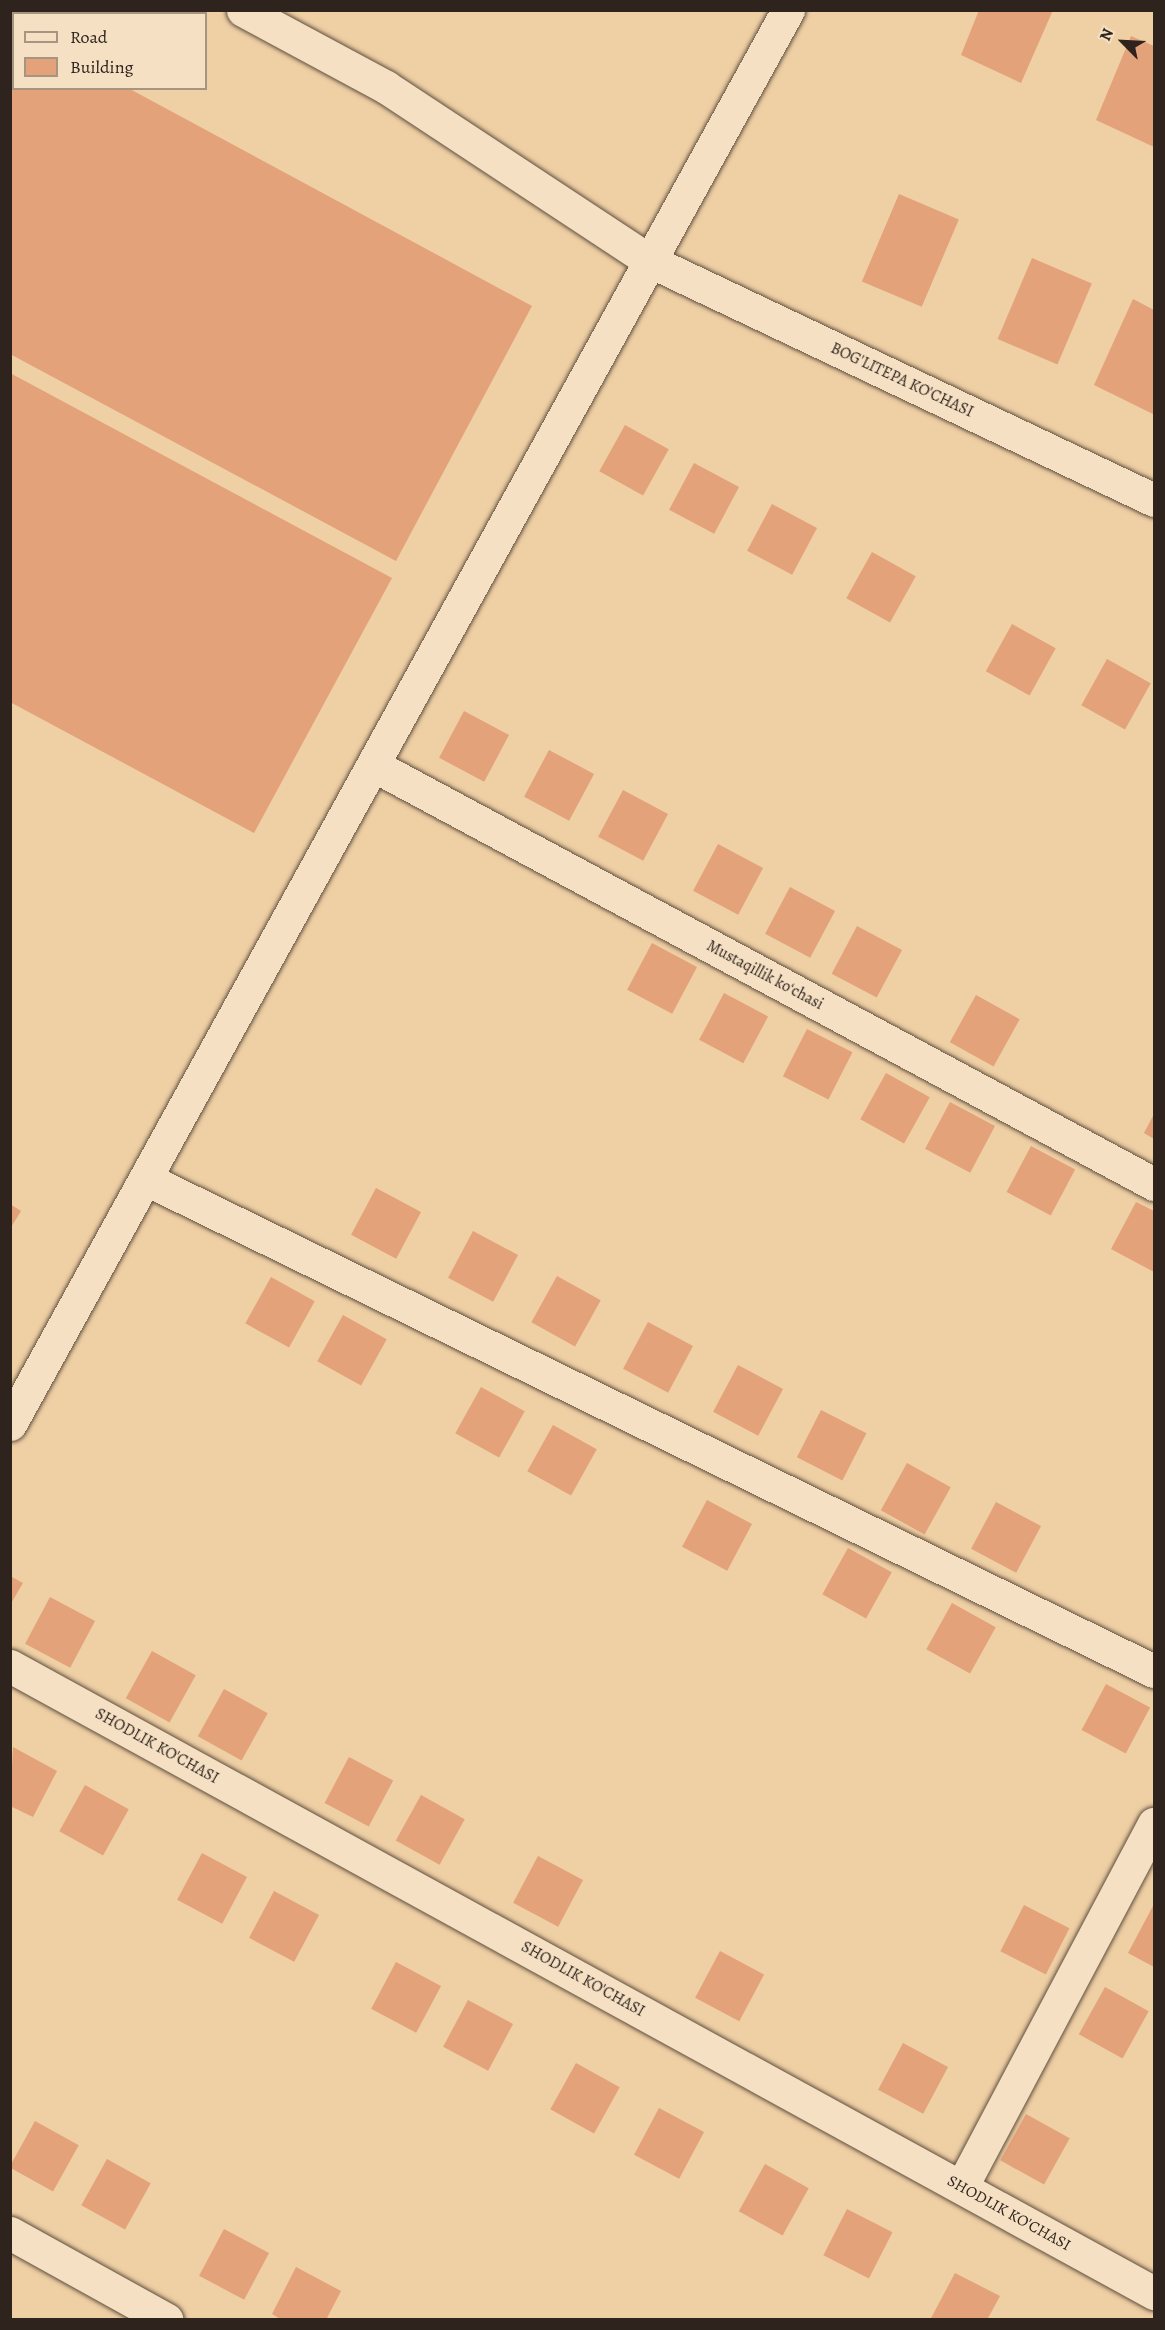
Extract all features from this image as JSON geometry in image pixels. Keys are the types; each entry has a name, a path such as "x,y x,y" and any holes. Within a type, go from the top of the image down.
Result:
{"street":[{"name":"BOG'LITEPA KO'CHASI","path":"243,10 386,87 650,261 1155,500"},
{"path":"10,1425 375,766 788,10"},
{"name":"Mustaqillik koʻchasi","path":"375,766 1155,1184"},
{"path":"146,1179 1155,1671"},
{"name":"SHODLIK KO'CHASI","path":"10,1666 962,2186 1155,2294"},
{"path":"962,2186 1155,1824"},
{"path":"10,2233 167,2319"}],"building":[{"path":"979,10 1053,10 1021,83 961,55"},
{"path":"10,25 12,90 132,90 532,306 396,561 10,354"},
{"path":"1131,36 1154,46 1154,147 1096,120"},
{"path":"899,194 959,219 922,307 862,281"},
{"path":"1032,258 1092,283 1057,364 998,339"},
{"path":"1133,299 1154,310 1153,414 1094,385"},
{"path":"10,373 392,578 254,833 10,702"},
{"path":"625,425 669,449 643,496 599,471"},
{"path":"694,463 739,487 714,534 669,510"},
{"path":"772,504 817,528 792,575 747,551"},
{"path":"872,552 916,576 890,623 846,598"},
{"path":"1012,624 1056,648 1030,695 986,671"},
{"path":"1107,659 1151,683 1125,730 1081,705"},
{"path":"464,711 509,735 484,782 439,758"},
{"path":"549,750 594,774 569,821 524,797"},
{"path":"623,790 668,814 643,861 598,837"},
{"path":"718,844 763,868 738,915 693,891"},
{"path":"790,887 835,911 810,958 765,934"},
{"path":"857,926 902,950 877,998 832,974"},
{"path":"652,943 697,967 672,1014 627,990"},
{"path":"724,993 768,1016 743,1063 699,1040"},
{"path":"976,995 1020,1019 994,1066 950,1042"},
{"path":"807,1029 852,1052 828,1099 783,1076"},
{"path":"886,1073 930,1097 904,1144 860,1119"},
{"path":"950,1102 995,1126 970,1173 925,1149"},
{"path":"1154,1114 1154,1139 1144,1133"},
{"path":"1031,1146 1075,1169 1051,1215 1007,1192"},
{"path":"376,1188 421,1212 396,1259 351,1235"},
{"path":"1136,1202 1154,1211 1154,1272 1111,1249"},
{"path":"10,1204 21,1211 10,1229"},
{"path":"473,1231 518,1255 493,1302 448,1278"},
{"path":"557,1276 601,1300 575,1347 531,1322"},
{"path":"271,1277 315,1301 289,1348 245,1323"},
{"path":"343,1315 387,1339 361,1386 317,1361"},
{"path":"648,1322 693,1346 668,1393 623,1369"},
{"path":"738,1365 783,1389 758,1436 713,1412"},
{"path":"481,1387 525,1411 499,1458 455,1433"},
{"path":"821,1410 866,1433 842,1480 797,1457"},
{"path":"553,1425 597,1449 571,1496 527,1471"},
{"path":"907,1463 951,1487 925,1534 881,1510"},
{"path":"707,1500 752,1524 727,1571 682,1547"},
{"path":"996,1502 1041,1526 1016,1573 971,1549"},
{"path":"848,1548 892,1572 866,1619 822,1594"},
{"path":"10,1576 23,1583 10,1605"},
{"path":"50,1597 95,1621 70,1668 25,1644"},
{"path":"952,1603 996,1627 970,1674 926,1649"},
{"path":"152,1651 196,1675 170,1722 126,1698"},
{"path":"1106,1684 1150,1707 1126,1753 1082,1730"},
{"path":"224,1689 268,1713 242,1760 198,1736"},
{"path":"13,1747 57,1771 33,1817 10,1806"},
{"path":"349,1757 393,1780 369,1826 325,1803"},
{"path":"85,1785 129,1809 103,1856 59,1831"},
{"path":"421,1795 465,1819 440,1865 396,1840"},
{"path":"202,1853 247,1877 222,1924 177,1900"},
{"path":"538,1856 583,1880 558,1927 513,1903"},
{"path":"274,1891 319,1915 294,1962 249,1938"},
{"path":"1154,1904 1154,1967 1128,1953"},
{"path":"1024,1905 1069,1928 1046,1974 1000,1951"},
{"path":"720,1951 764,1974 739,2021 695,1998"},
{"path":"396,1962 441,1986 416,2033 371,2009"},
{"path":"1105,1987 1149,2011 1123,2058 1079,2034"},
{"path":"468,2000 513,2024 488,2071 443,2047"},
{"path":"903,2043 948,2067 923,2114 878,2090"},
{"path":"576,2063 620,2087 594,2134 550,2109"},
{"path":"659,2108 704,2132 679,2179 634,2155"},
{"path":"1026,2114 1070,2138 1044,2185 1000,2160"},
{"path":"35,2121 79,2145 53,2192 10,2168"},
{"path":"107,2159 151,2183 125,2230 81,2205"},
{"path":"765,2164 809,2188 783,2235 739,2211"},
{"path":"847,2209 892,2232 869,2278 823,2255"},
{"path":"224,2229 269,2253 244,2300 199,2276"},
{"path":"296,2267 341,2291 326,2320 282,2320 272,2314"},
{"path":"955,2273 1000,2296 987,2320 930,2320"}]}
